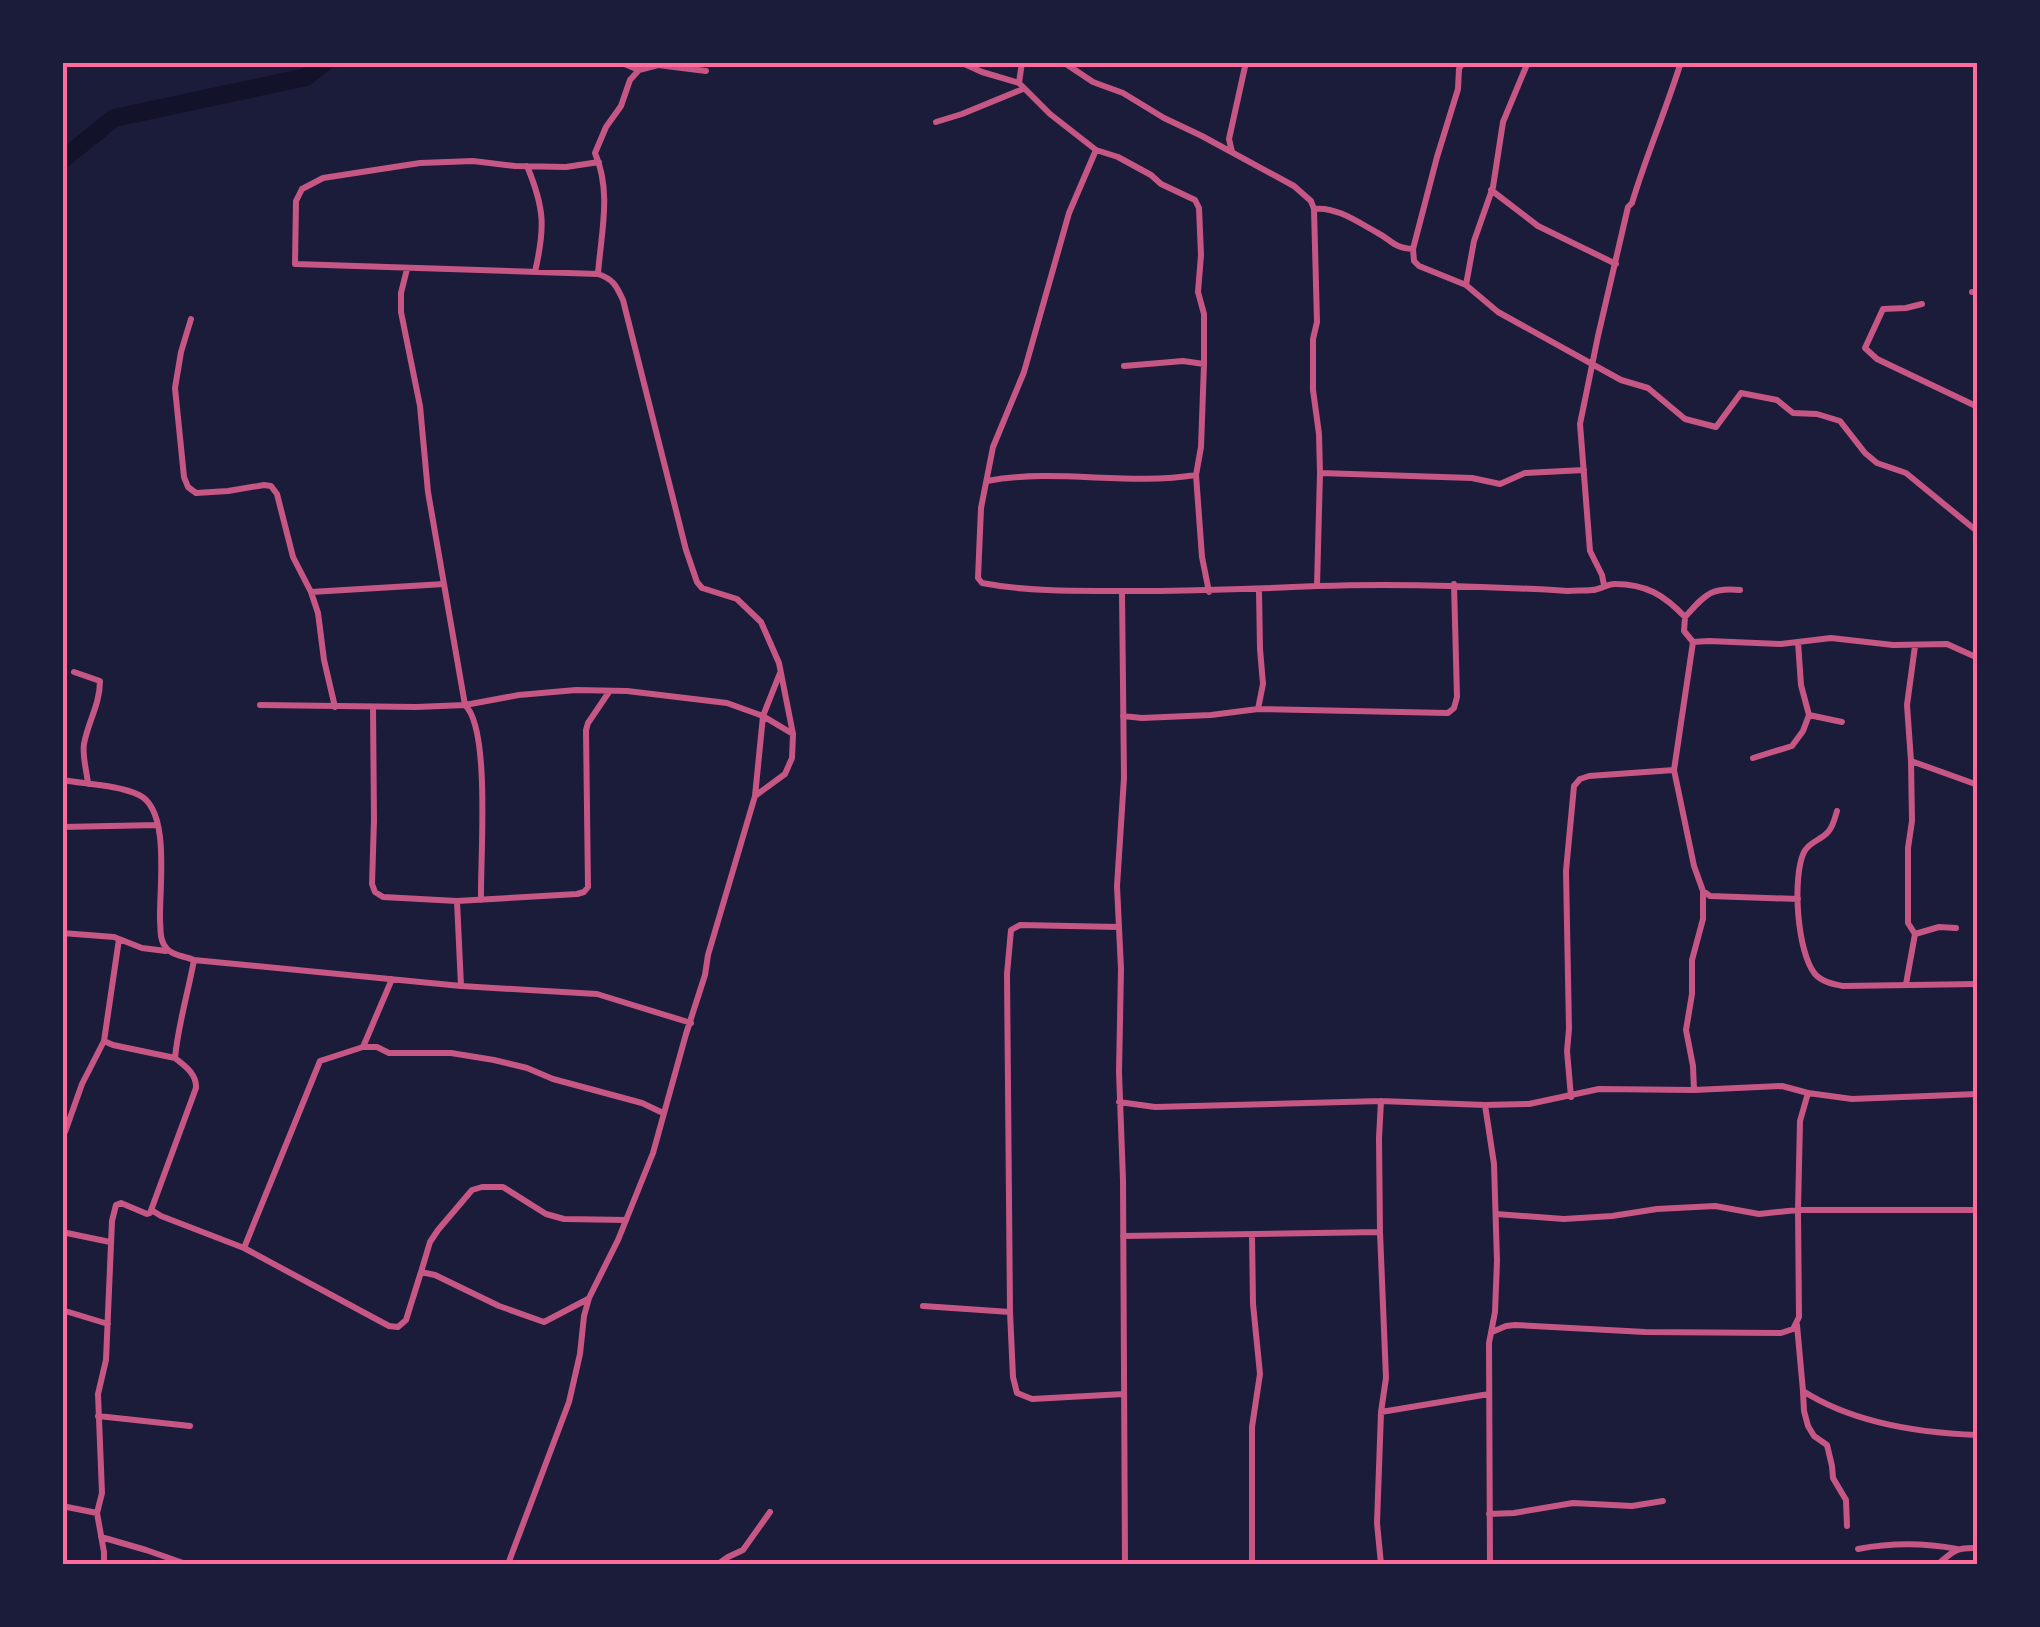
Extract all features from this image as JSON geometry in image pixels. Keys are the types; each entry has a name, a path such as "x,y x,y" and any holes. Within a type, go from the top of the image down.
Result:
{"street":[{"path":"609,62 639,70"},
{"path":"960,62 1021,86 1096,150 1118,157 1195,200 1202,255 1198,292 1204,314 1201,446 1196,475 1202,557 1210,592"},
{"path":"1021,86 1022,62"},
{"path":"1062,62 1093,82 1123,93 1294,186 1311,201 1317,322 1313,390 1320,473 1317,586"},
{"path":"1232,153 1229,139 1246,62"},
{"path":"1466,285 1474,241 1491,190 1503,122 1528,62"},
{"path":"1462,63 1456,98 1413,249 1419,266 1466,285 1498,312 1621,380 1648,388 1685,418 1716,427 1741,392 1776,400 1793,413 1817,414 1840,422 1878,463 1906,473 1978,532"},
{"path":"1604,585 1590,550 1580,424 1628,207 1669,101 1678,64"},
{"path":"598,274 606,197 595,153 621,106 630,80 639,70 658,65 706,71"},
{"path":"936,122 1021,86"},
{"path":"1096,150 1056,250 1024,372 993,447 981,508 978,578 982,583 1066,592 1454,584 1593,591 1615,584 1651,589 1666,597 1685,616"},
{"path":"598,162 566,168 473,161 420,163 323,178 302,188 296,201 295,264 598,274 615,282 697,582 710,592 738,599 761,622 775,650 794,734 792,758 784,774 755,796"},
{"path":"528,166 540,196 544,236 536,272"},
{"path":"1491,190 1538,226 1616,264"},
{"path":"1314,210 1330,209 1392,244 1413,249"},
{"path":"407,269 401,312 420,406 428,492 465,704 474,715 482,769 481,900"},
{"path":"1922,304 1883,309 1865,348 1878,360 1978,407"},
{"path":"191,319 180,352 175,388 184,477 196,493 264,484 278,494 293,557 318,613 335,707"},
{"path":"1124,366 1183,361 1204,364"},
{"path":"1320,473 1472,478 1500,484 1525,473 1584,470"},
{"path":"987,481 1010,477 1120,479 1196,475"},
{"path":"311,592 444,584"},
{"path":"1122,716 1142,718 1258,709 1435,714 1452,711 1457,703 1454,584"},
{"path":"1694,1090 1686,1030 1692,960 1704,919 1703,892 1674,770 1693,642 1684,631 1685,616 1719,588 1740,590"},
{"path":"1258,709 1263,684 1259,590"},
{"path":"1122,591 1124,778 1118,926 1125,1564"},
{"path":"1693,642 1781,644 1830,638 1914,646 1947,644 1978,658"},
{"path":"1754,758 1792,746 1809,716 1801,685 1798,642"},
{"path":"1906,984 1915,934 1908,923 1912,821 1907,705 1914,646"},
{"path":"74,672 100,681 84,746 88,784"},
{"path":"508,1564 569,1402 588,1298 653,1153 755,796 763,716 780,672"},
{"path":"260,705 465,704 520,695 610,691 727,703 763,716 794,734"},
{"path":"373,706 375,892 384,897 457,901 578,894 588,887 586,730 610,691"},
{"path":"1809,716 1842,722"},
{"path":"1911,762 1978,785"},
{"path":"1571,1097 1566,872 1574,786 1588,776 1674,770"},
{"path":"62,780 140,795 150,802 162,849 160,939 168,951"},
{"path":"1837,811 1828,834 1810,843 1802,855 1800,934 1815,974 1824,982 1843,986 1978,984"},
{"path":"62,828 158,826"},
{"path":"1703,892 1710,896 1798,899"},
{"path":"457,901 461,986"},
{"path":"1118,926 1020,926 1011,930 1007,974 1010,1312 1013,1377 1018,1393 1032,1398 1124,1394"},
{"path":"1915,934 1939,926 1956,928"},
{"path":"62,933 119,938 142,948 194,960 461,986 596,994 691,1024"},
{"path":"62,1132 104,1041 119,938"},
{"path":"175,1058 194,960"},
{"path":"364,1047 392,979"},
{"path":"104,1041 175,1058 197,1080 150,1213"},
{"path":"244,1248 320,1061 364,1047 390,1053 451,1053 527,1068 663,1113"},
{"path":"1120,1102 1155,1107 1381,1102 1485,1106 1529,1104 1600,1089 1782,1086 1852,1099 1978,1094"},
{"path":"1808,1093 1800,1120 1798,1210 1797,1325 1804,1411 1814,1436 1826,1445 1833,1478 1846,1500 1847,1526"},
{"path":"1381,1102 1380,1232 1386,1361 1380,1412 1377,1523 1381,1564"},
{"path":"1485,1106 1494,1164 1497,1274 1488,1343 1490,1564"},
{"path":"104,1564 97,1514 102,1492 98,1394 106,1360 110,1242 116,1205 122,1203 147,1214 153,1211 244,1248 389,1326 398,1327 406,1320 430,1242 472,1190 482,1186 503,1187 546,1214 564,1219 626,1220"},
{"path":"1496,1214 1564,1219 1714,1206 1758,1214 1798,1210 1978,1210"},
{"path":"62,1232 110,1242"},
{"path":"1124,1236 1380,1232"},
{"path":"1252,1234 1252,1304 1260,1374 1252,1427 1252,1564"},
{"path":"421,1272 544,1322 588,1298"},
{"path":"923,1306 1010,1312"},
{"path":"62,1310 108,1324"},
{"path":"1492,1332 1515,1325 1645,1332 1781,1333 1797,1325"},
{"path":"1803,1391 1818,1401 1867,1419 1940,1434 1978,1435"},
{"path":"1380,1412 1489,1394"},
{"path":"98,1416 190,1426"},
{"path":"1488,1514 1573,1503 1632,1506 1664,1501"},
{"path":"62,1506 97,1514"},
{"path":"718,1564 744,1550 770,1512"},
{"path":"101,1537 186,1564"},
{"path":"1858,1550 1928,1543 1956,1549 1978,1548"},
{"path":"1938,1564 1956,1549"}],"waterway":[{"path":"62,160 114,118 306,77 325,62"}]}
